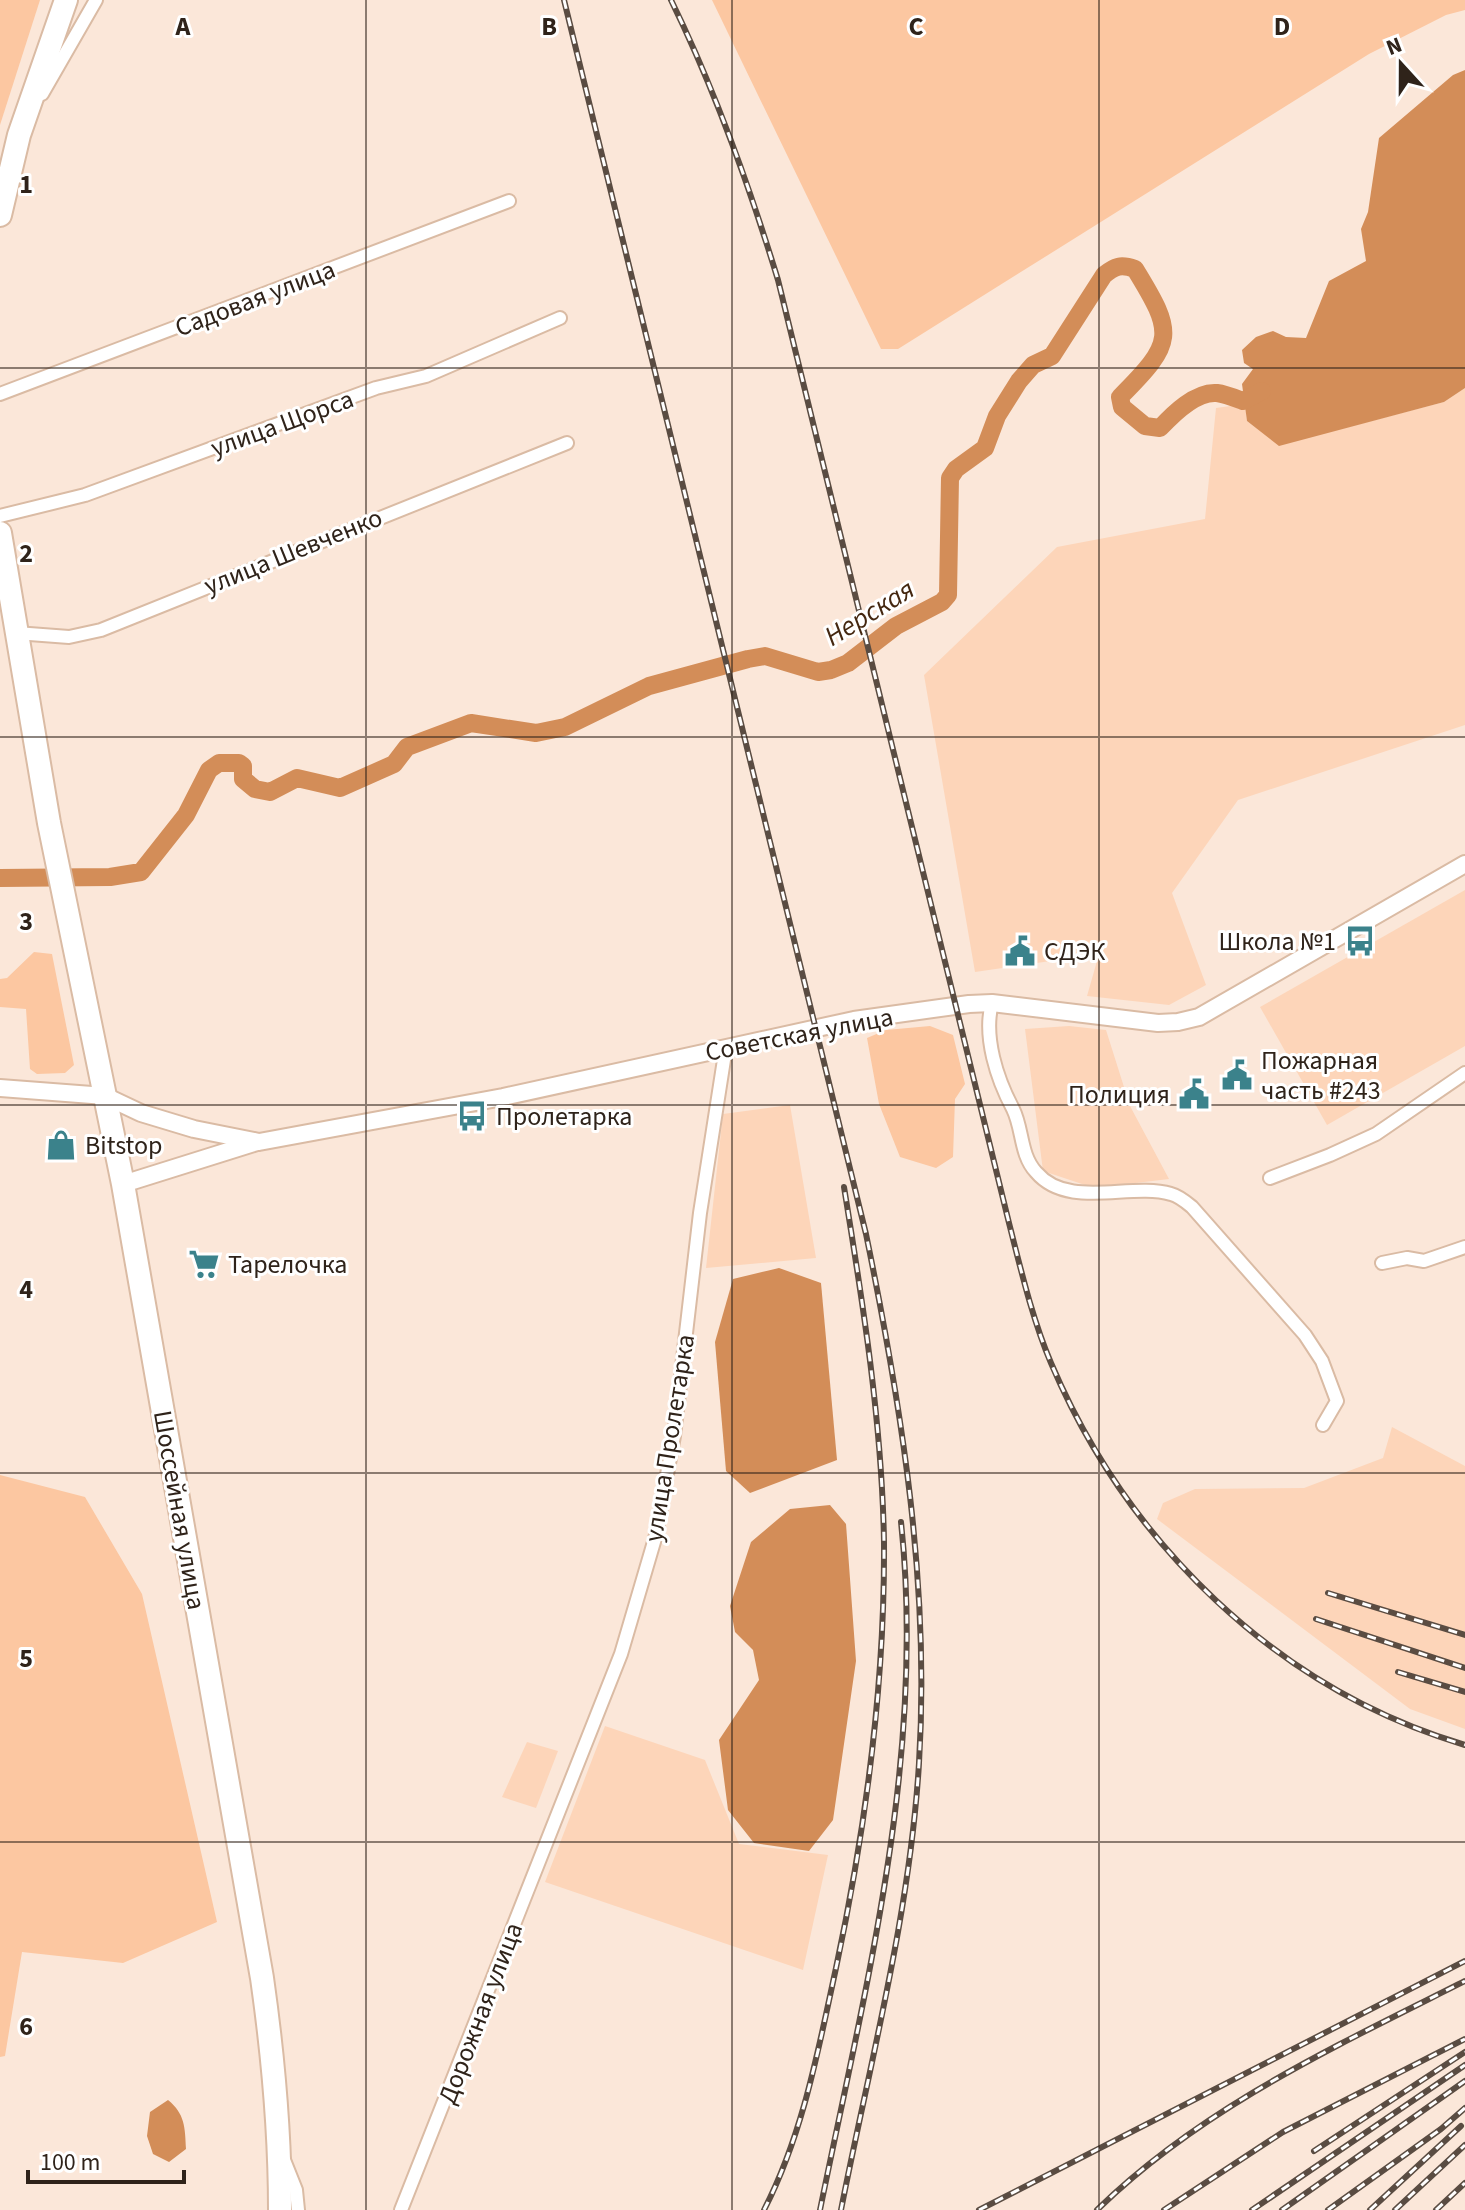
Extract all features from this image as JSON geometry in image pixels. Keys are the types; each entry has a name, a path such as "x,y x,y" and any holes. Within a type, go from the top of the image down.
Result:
{"highway":[{"path":"0,215 19,135 66,0"},
{"name":"Шоссейная улица","path":"0,533 49,823 123,1184 260,1962 275,2083 280,2210"}],"street":[{"path":"19,135 96,0"},
{"name":"Садовая улица","path":"0,394 509,201"},
{"name":"улица Щорса","path":"0,516 85,495 376,388 426,376 560,318"},
{"name":"улица Шевченко","path":"16,633 69,637 101,630 567,443"},
{"name":"Советская улица","path":"0,1088 105,1096 154,1117 194,1129 259,1142 503,1097 854,1020 992,1003 1129,1021 1178,1022 1199,1017 1465,864"},
{"path":"992,1003 990,1034 994,1058 1002,1088 1020,1126 1024,1149 1035,1172 1046,1181 1067,1190 1155,1191 1175,1195 1192,1207 1305,1335 1322,1361 1337,1401 1323,1425"},
{"name":"улица Пролетарка","path":"556,1815 621,1654 656,1535 674,1436 700,1213 726,1047"},
{"path":"1270,1178 1376,1134 1465,1073"},
{"path":"123,1184 259,1142"},
{"path":"1382,1263 1407,1258 1424,1261 1465,1247"},
{"name":"Дорожная улица","path":"401,2210 446,2102 556,1815"},
{"path":"280,2153 296,2190 298,2210"}],"shaded area":[{"path":"0,0 40,0 0,125"},
{"path":"712,0 1465,0 1465,10 1446,15 1369,54 898,349 881,349"},
{"path":"1465,70 1465,388 1444,402 1279,446 1247,421 1242,384 1253,369 1244,363 1242,350 1256,337 1273,331 1286,337 1306,338 1329,281 1366,261 1361,229 1368,212 1379,138 1453,75"},
{"path":"1465,388 1465,725 1238,800 1172,893 1206,985 1169,1005 1087,996 1099,954 975,972 924,675 1057,547 1205,519 1216,408 1245,404 1247,421 1279,445 1444,402"},
{"path":"1465,890 1465,1046 1327,1125 1260,1007"},
{"path":"34,952 52,954 74,1065 65,1073 37,1074 30,1069 26,1009 0,1007 0,979 7,978"},
{"path":"930,1026 953,1035 965,1084 955,1099 953,1157 936,1168 900,1157 879,1104 867,1038 886,1030"},
{"path":"1069,1026 1106,1030 1130,1106 1169,1179 1094,1188 1043,1171 1025,1029"},
{"path":"790,1105 816,1258 706,1268 723,1114"},
{"path":"779,1268 821,1283 837,1460 750,1493 726,1471 715,1342 733,1279"},
{"path":"1392,1427 1465,1466 1465,1729 1410,1709 1157,1519 1163,1503 1195,1489 1304,1488 1383,1458"},
{"path":"0,1475 85,1497 142,1594 217,1922 123,1963 22,1952 5,2056 0,2057"},
{"path":"830,1505 846,1524 856,1661 833,1820 809,1851 754,1843 728,1810 719,1740 759,1680 753,1650 735,1632 730,1606 751,1542 790,1509"},
{"path":"605,1726 705,1760 739,1844 828,1855 803,1970 545,1882"},
{"path":"527,1742 558,1751 536,1808 502,1797"},
{"path":"168,2100 178,2110 183,2122 186,2149 169,2162 153,2154 147,2136 150,2112"}],"waterway":[{"name":"Нерская","path":"0,878 110,877 141,872 186,815 209,770 219,763 239,763 243,766 243,779 255,789 270,792 297,778 340,788 394,764 407,747 471,723 536,733 565,727 649,686 748,659 765,656 818,672 848,663 896,626 942,602 948,595 950,478 956,469 985,448 997,416 1019,381 1033,365 1052,356 1104,275 1115,268 1135,269 1157,309 1163,337 1151,363 1120,397 1122,407 1145,426 1160,428 1186,404 1209,393 1243,401 1262,391"}],"railway":[{"path":"564,0 866,1234 891,1365 910,1497 917,1564 921,1696 914,1819 888,1988 841,2210"},
{"path":"671,0 730,138 778,280 1009,1223 1051,1363 1083,1429 1121,1490 1166,1548 1216,1600 1271,1647 1331,1687 1396,1720 1465,1745"},
{"path":"764,2210 799,2122 823,2030 865,1809 877,1703 884,1542 880,1453 844,1187"},
{"path":"820,2210 872,1954 898,1782 905,1696 907,1609 901,1522"},
{"path":"1328,1593 1465,1635"},
{"path":"1316,1619 1465,1668"},
{"path":"1398,1672 1465,1692"},
{"path":"979,2210 1465,1961"},
{"path":"1097,2210 1180,2140 1225,2110 1319,2055 1465,1981"},
{"path":"1164,2210 1283,2132 1465,2039"},
{"path":"1314,2151 1465,2052"},
{"path":"1252,2210 1465,2065"},
{"path":"1282,2210 1465,2081"},
{"path":"1328,2210 1441,2129 1465,2108"},
{"path":"1370,2210 1461,2126"},
{"path":"1395,2210 1465,2145"},
{"path":"1436,2210 1465,2183"}],"place":[{"name":"Школа №1","path":"1360,941"},
{"name":"СДЭК","path":"1020,951"},
{"name":"Пожарная часть #243","path":"1237,1075"},
{"name":"Полиция","path":"1194,1094"},
{"name":"Пролетарка","path":"472,1116"},
{"name":"Bitstop","path":"61,1145"},
{"name":"Тарелочка","path":"204,1264"}]}
